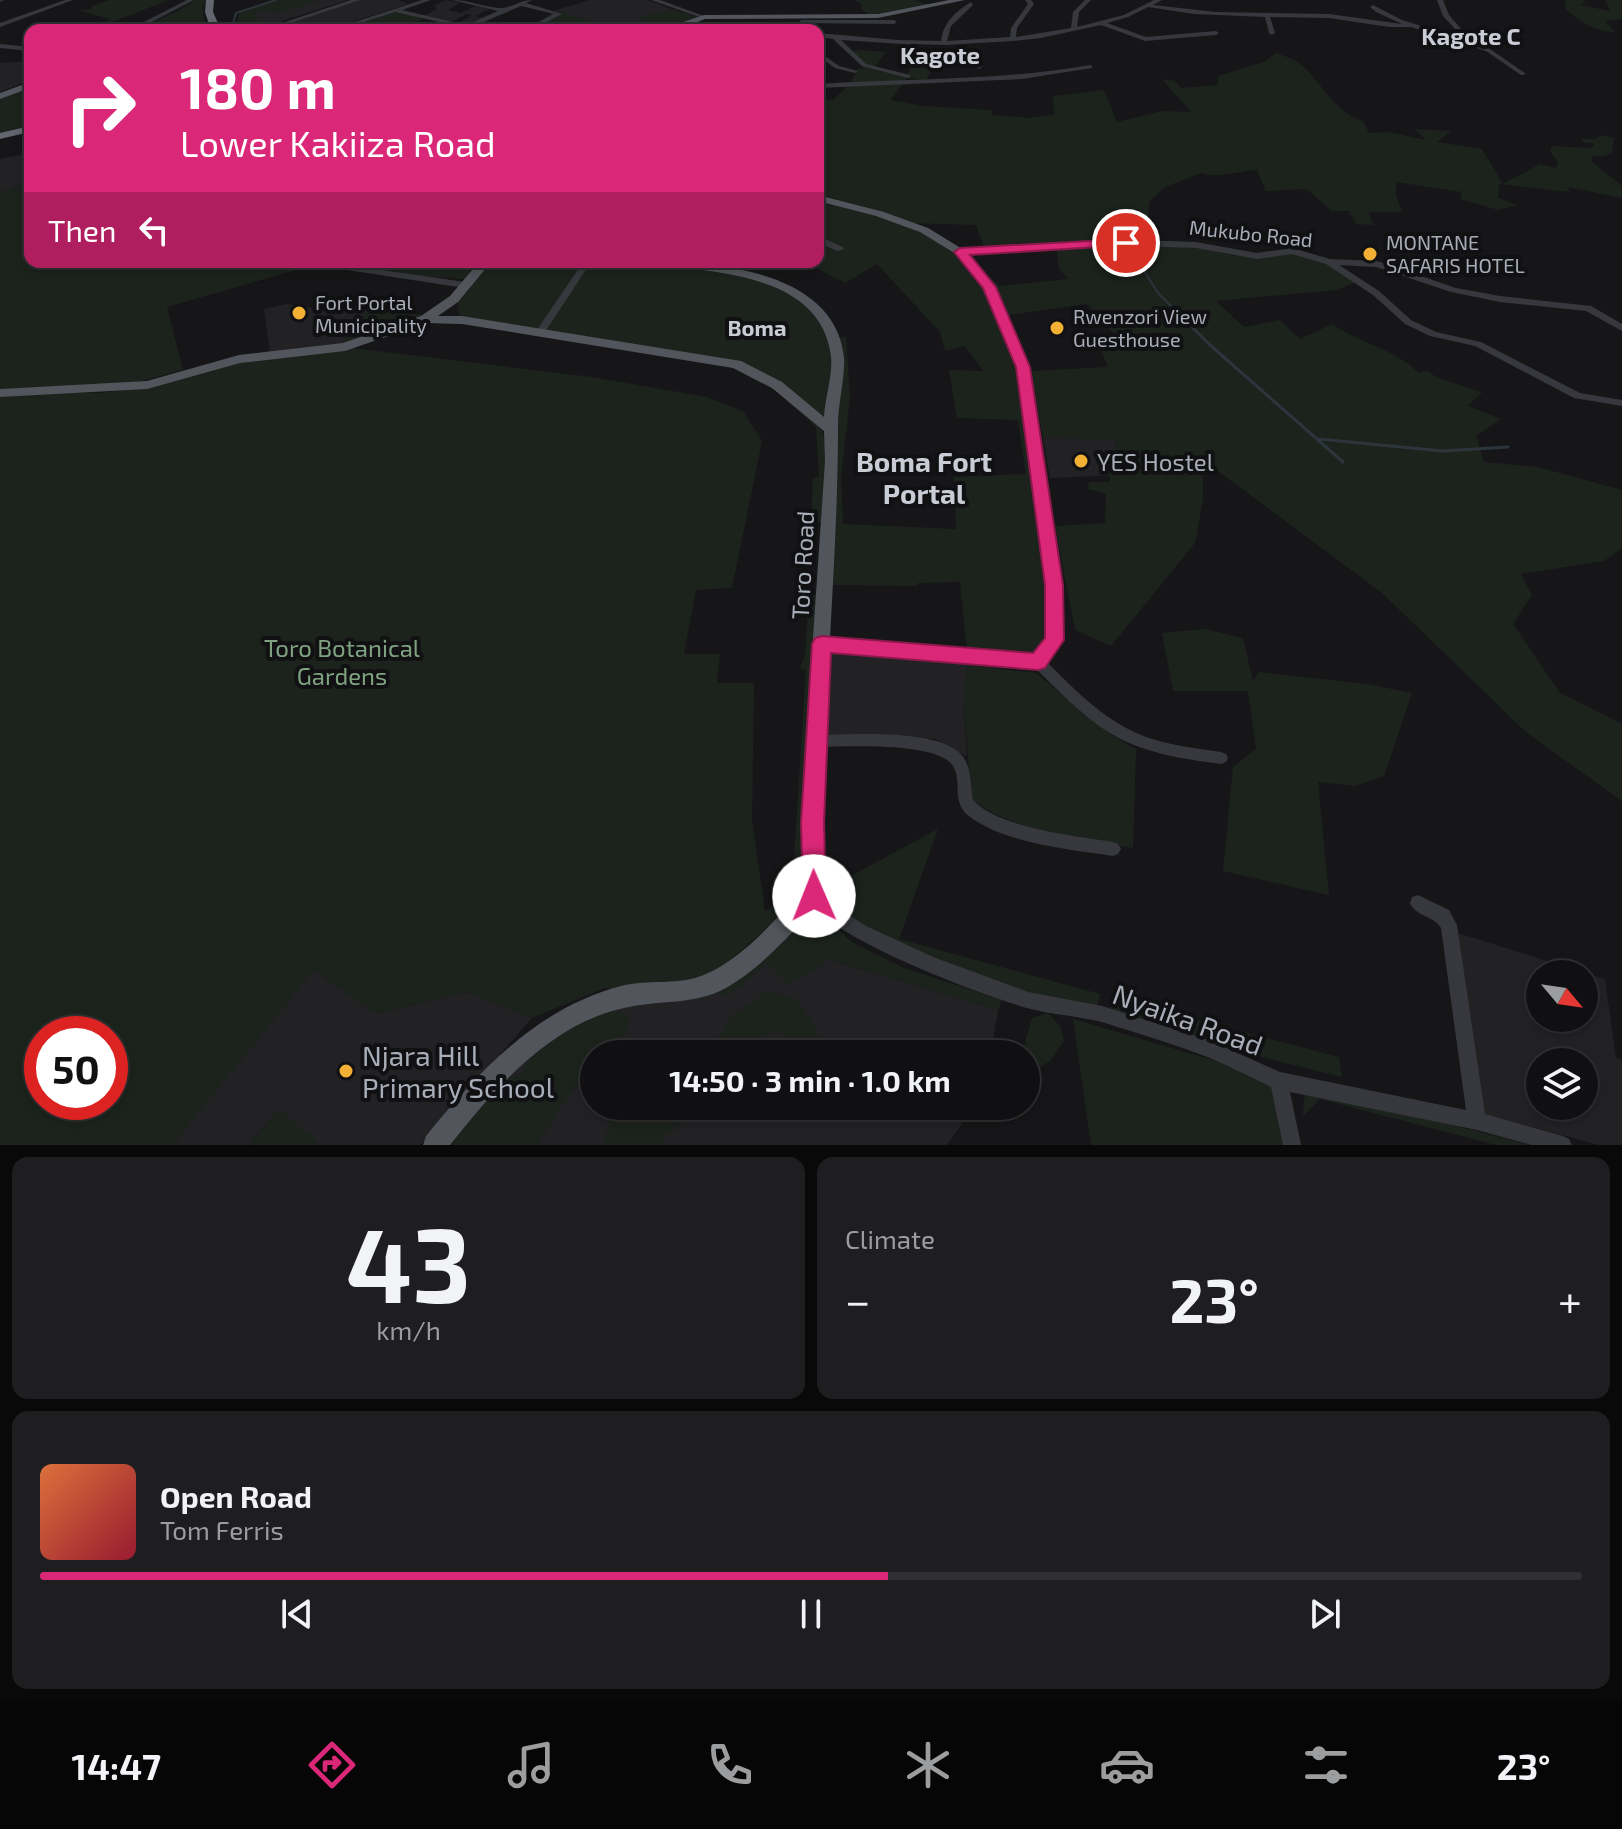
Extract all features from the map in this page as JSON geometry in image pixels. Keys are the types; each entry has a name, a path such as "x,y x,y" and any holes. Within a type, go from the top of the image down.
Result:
{"highway":[{"path":"210,0 209,12 214,24"},
{"path":"0,136 24,130"}],"main road":[{"path":"686,24 704,17 896,15 961,0"},
{"path":"0,96 24,87"},
{"path":"822,644 1038,662 1055,640 1054,585 1023,367 989,287 960,252 904,223 824,200"},
{"path":"0,393 147,385 239,359 345,347 425,319 454,299 480,268"},
{"name":"Toro Road","path":"699,268 767,279 809,302 834,336 837,357 830,429 832,461 815,741 814,896"},
{"path":"454,299 462,320"},
{"path":"425,319 462,320 738,365 777,385 830,429"},
{"path":"435,1145 533,1038 577,1010 625,996 672,992 710,984 740,964 814,896"}],"street":[{"path":"0,25 70,0"},
{"path":"143,24 191,0"},
{"path":"280,24 357,0"},
{"path":"356,24 428,0"},
{"path":"455,0 504,11"},
{"path":"473,24 529,0"},
{"path":"654,0 704,17"},
{"path":"1013,39 1014,28 1031,4 1028,0"},
{"path":"1074,28 1077,10 1088,0"},
{"path":"824,36 902,44 1013,39 1100,23 1159,0"},
{"path":"1440,0 1446,16 1459,30 1458,36 1451,38"},
{"path":"522,4 559,14 538,24"},
{"path":"944,42 944,32 971,4"},
{"path":"1150,6 1196,12 1331,16 1430,29 1488,50 1523,74"},
{"path":"1373,7 1377,12 1409,26"},
{"path":"394,11 447,24"},
{"path":"1267,15 1272,33"},
{"path":"782,16 797,24"},
{"path":"824,25 894,22"},
{"path":"1100,23 1145,39 1216,33"},
{"path":"836,38 870,68 932,81"},
{"path":"2,46 24,40"},
{"path":"902,44 930,55 967,58 979,67"},
{"path":"2,46 24,48"},
{"path":"824,57 837,67 855,71"},
{"path":"824,86 1032,78 1090,67"},
{"path":"824,242 840,249"},
{"name":"Mukubo Road","path":"960,252 1110,242 1163,243 1257,256 1292,251 1329,262 1377,264 1454,290 1500,299 1580,306 1622,328"},
{"path":"1329,262 1376,293 1408,322 1433,334 1478,344 1578,396 1622,403"},
{"path":"354,268 465,285"},
{"path":"540,333 583,268"},
{"path":"1038,662 1075,697 1124,734 1185,754 1221,758"},
{"path":"815,741 911,743 937,747 957,758 968,803 973,810 1033,834 1113,849"},
{"name":"Nyaika Road","path":"814,896 844,923 930,964 1028,1000 1102,1014 1211,1050 1279,1081 1477,1121 1563,1145"},
{"path":"1418,903 1443,916 1449,925 1477,1121"},
{"path":"1279,1081 1292,1145"}],"shaded area":[{"path":"319,0 348,0 274,24 244,24 252,14 266,10 281,12"},
{"path":"358,0 399,0 408,4 345,24 283,24"},
{"path":"446,0 461,3 448,10 461,13 475,6 489,9 475,16 482,18 466,24 457,24 472,15 467,14 451,22 424,16 438,8 433,6"},
{"path":"590,0 647,0 672,9 641,17 645,24 599,24 553,11"},
{"path":"24,61 24,82 0,92 0,63"},
{"path":"24,154 24,183 0,192 0,159"},
{"path":"287,304 312,308 311,311 368,311 343,339 352,343 270,352 264,309"},
{"path":"1043,438 1115,439 1122,475 1050,478"},
{"path":"826,653 945,660 967,665 964,703 967,757 935,739 822,736"},
{"path":"1458,933 1544,960 1526,960 1526,1032 1598,1032 1598,977 1605,979 1616,1058 1622,1060 1622,1145 1599,1145 1481,1113"},
{"path":"786,947 998,1010 993,1040 580,1040 580,1120 964,1120 947,1145 435,1145 533,1038"},
{"path":"314,970 376,1014 467,992 532,1018 420,1145 314,1145 317,1142 279,1110 248,1145 181,1145 175,1140"}],"green space":[{"path":"109,0 169,0 107,24 104,23 112,20 79,10 93,9 92,6"},
{"path":"196,0 206,0 202,8 205,22 201,24 148,24"},
{"path":"279,0 319,0 282,12 253,14 260,18 248,24 236,24 239,13"},
{"path":"854,0 916,0 928,5 869,15 861,8 863,5"},
{"path":"1566,0 1583,0 1585,2 1580,5 1610,11 1605,0 1622,0 1622,19 1605,21 1615,32 1594,28 1565,8"},
{"path":"672,9 698,17 682,24 645,24 640,17"},
{"path":"394,12 424,18 412,24 355,24"},
{"path":"560,12 600,24 536,24"},
{"path":"850,51 886,52 873,69 907,75 914,62 936,63 926,80 907,78 891,100 923,106 991,110 993,115 1030,118 1054,114 1053,96 1104,90 1117,122 1162,111 1191,112 1162,79 1175,81 1181,88 1218,85 1218,76 1264,62 1276,53 1300,64 1336,104 1363,121 1369,133 1389,132 1426,140 1414,129 1451,131 1437,142 1482,149 1503,184 1540,164 1556,168 1558,162 1550,151 1552,146 1591,148 1595,144 1582,142 1581,139 1595,139 1601,135 1614,138 1612,152 1605,156 1592,156 1592,162 1622,186 1622,198 1568,187 1569,192 1499,184 1498,198 1518,205 1498,210 1460,199 1462,192 1396,182 1396,195 1402,212 1369,212 1373,225 1356,224 1349,211 1331,211 1307,189 1266,191 1257,170 1221,175 1201,173 1165,187 1149,202 1148,238 994,245 985,249 976,225 908,223 894,215 824,196 824,100 833,100 850,84 859,68 864,69"},
{"path":"19,91 24,93 24,128 0,134 0,99"},
{"path":"24,183 24,268 303,268 167,307 183,370 115,385 0,390 0,192"},
{"path":"824,202 897,222 926,235 957,252 981,278 1021,373 1043,516 1050,637 1035,656 967,651 960,582 918,583 917,586 827,585 835,338 846,337 850,397 841,478 843,524 956,529 954,477 1026,474 1018,420 957,418 949,370 983,371 965,346 945,351 940,332 877,264 845,283 816,268 824,268"},
{"path":"1106,244 1188,246 1237,256 1291,253 1323,262 1356,282 1336,290 1216,301 1244,327 1280,320 1300,339 1332,324 1389,352 1419,373 1427,371 1438,378 1482,392 1468,406 1501,419 1476,436 1484,462 1538,467 1622,490 1622,548 1604,561 1521,574 1532,595 1513,624 1560,693 1622,724 1622,801 1527,733 1381,592 1203,460 1203,499 1195,543 1111,646 1075,630 1055,526 1105,523 1106,494 1088,489 1089,482 1110,482 1109,470 1120,467 1115,439 1043,438 1031,371 1108,367 1095,336 1113,333 1087,304 1009,315 993,286 969,257 999,286 1069,279 1059,269 1057,250"},
{"path":"376,268 470,270 470,276 465,279 419,276"},
{"name":"Boma","path":"482,268 710,268 753,278 790,292 817,313 828,332 836,359 825,424 751,369 587,339 589,332 585,338 471,321 459,314 457,299"},
{"path":"368,311 424,315 352,343 342,340"},
{"name":"Toro Botanical Gardens","path":"343,347 592,377 707,397 743,411 762,441 732,588 696,590 684,654 720,654 717,683 754,683 752,820 765,911 792,890 806,670 800,668 805,655 809,595 819,595 809,866 803,891 792,905 710,979 628,990 604,988 532,1018 467,992 376,1014 314,970 176,1140 181,1145 0,1145 0,396 46,392 102,393 151,386 239,359"},
{"path":"743,368 808,412 821,429 826,461 821,522 811,522 813,478 819,477 816,427 776,391 739,371"},
{"path":"1205,629 1243,638 1253,681 1259,672 1367,684 1412,693 1384,776 1355,786 1318,782 1329,895 1223,871 1233,767 1256,749 1248,691 1173,691 1162,633"},
{"path":"967,665 1036,673 1111,735 1136,749 1133,848 1028,827 971,799 964,703"},
{"path":"938,829 899,939 1100,994 1096,1012 933,963 873,934 843,910 830,887"},
{"path":"814,908 852,942 904,968 1002,1000 998,1010 827,959 789,986 767,964 730,995 711,994"},
{"path":"767,991 793,997 810,1018 820,1040 792,1040 776,1031 755,1040 717,1040 732,1016"},
{"path":"1113,998 1339,1057 1342,1077 1218,1046 1108,1013"},
{"path":"609,1007 631,1016 623,1040 580,1040 580,1084 561,1106 538,1145 445,1145 494,1080 520,1077 537,1045"},
{"path":"1048,1013 1061,1027 1064,1041 1051,1060 1040,1068 1040,1040 1026,1040 1032,1018"},
{"path":"1073,1019 1284,1081 1283,1145 1091,1145"},
{"path":"1305,1087 1530,1145 1496,1145 1320,1099 1303,1116"},
{"path":"279,1110 317,1141 314,1145 248,1145"},
{"path":"610,1120 687,1120 666,1135 663,1145 604,1145"}],"waterway":[{"path":"233,24 236,13 276,0"},
{"path":"1141,266 1158,293 1210,345 1343,462"},
{"path":"1319,439 1442,451 1508,447"}],"place":[{"name":"MONTANE SAFARIS HOTEL","path":"1370,254"},
{"name":"Fort Portal Municipality","path":"299,313"},
{"name":"Rwenzori View Guesthouse","path":"1057,328"},
{"name":"YES Hostel","path":"1081,461"},
{"name":"Njara Hill Primary School","path":"346,1071"}],"district":[{"name":"Kagote C","path":"1471,35"},
{"name":"Kagote","path":"940,54"},
{"name":"Boma","path":"757,327"},
{"name":"Boma Fort Portal","path":"924,477"}],"route":[{"path":"814,896 815,741 822,644 1038,662 1055,640 1054,585 1023,367 989,287 960,252 1126,243"}]}
